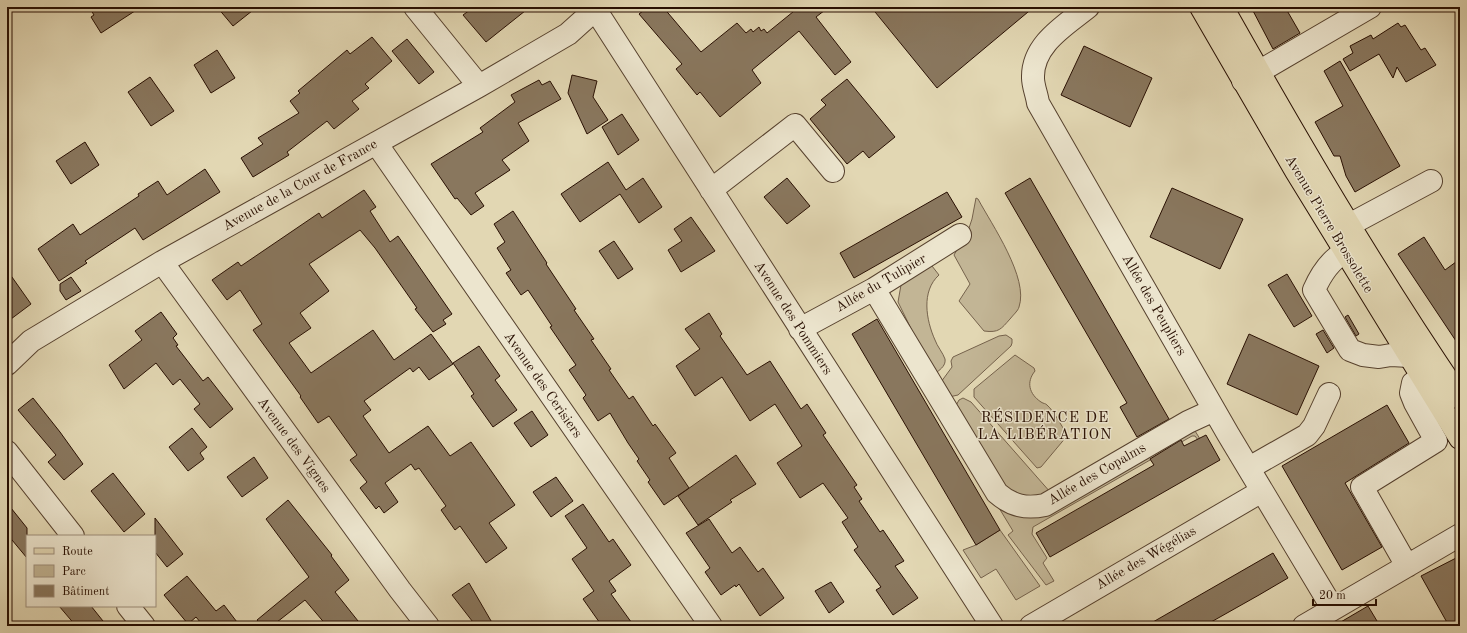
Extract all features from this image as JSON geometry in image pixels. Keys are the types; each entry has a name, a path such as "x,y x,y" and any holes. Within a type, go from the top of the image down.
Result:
{"main road":[{"name":"Avenue Pierre Brossolette","path":"1201,7 1251,77 1345,240 1409,356 1423,376 1460,438"},
{"name":"Avenue Pierre Brossolette","path":"1222,7 1251,77"},
{"name":"Avenue Pierre Brossolette","path":"1345,240 1388,289 1457,394"},
{"path":"1423,376 1436,376 1457,394"}],"street":[{"path":"415,7 479,86"},
{"name":"Allée des Peupliers","path":"1088,7 1044,43 1034,66 1033,79 1038,103 1214,410 1334,609"},
{"path":"1251,77 1370,7"},
{"name":"Avenue de la Cour de France","path":"7,364 31,341 162,262 479,86 568,34 596,8"},
{"name":"Avenue des Pommiers","path":"596,8 800,329 992,626"},
{"path":"711,190 795,125 833,171"},
{"name":"Avenue des Cerisiers","path":"376,143 711,626"},
{"path":"1409,356 1391,355 1379,357 1363,355 1350,350 1314,290 1322,273 1337,256 1345,240 1431,181"},
{"name":"Allée du Tulipier","path":"800,329 874,289 960,235"},
{"name":"Avenue des Vignes","path":"162,262 395,584 428,626"},
{"name":"Allée des Copalms","path":"874,289 997,493 1004,499 1017,505 1031,507 1051,502 1188,422 1214,410"},
{"path":"1407,566 1362,486 1436,441 1411,393 1413,383 1423,376"},
{"path":"1249,468 1307,435 1314,426 1330,394"},
{"path":"7,452 72,535"},
{"name":"Allée des Wégélias","path":"1031,626 1262,491"},
{"path":"1304,626 1460,535"},
{"path":"129,607 144,626"}],"green space":[{"path":"976,198 978,199 1008,252 1019,282 1021,295 1017,312 1002,328 996,331 984,331 959,301 970,284 954,255 969,228"},
{"path":"932,264 939,275 933,282 927,297 929,324 945,359 943,367 937,372 934,371 924,355 898,302 901,285 908,276"},
{"path":"1006,335 1012,339 1011,346 958,395 949,397 941,382 952,367 951,361 953,357 999,336"},
{"path":"1015,355 1034,368 1035,371 1030,379 1031,392 1037,399 1050,408 1067,433 1067,436 1041,467 1037,468 974,397 974,389"},
{"path":"963,398 971,402 1051,493 1044,498 1009,496 954,409 959,400"},
{"path":"1192,426 1200,439 1198,440 1195,436 1192,436 1033,527 1032,534 1047,558 1043,563 1054,581 1046,585 1008,535 1013,531 996,503 1016,511"},
{"path":"1000,530 1040,586 1016,600 996,569 981,578 963,550 976,545"}],"building":[{"path":"89,7 141,7 101,33 91,17 94,15"},
{"path":"217,7 257,7 233,26"},
{"path":"474,7 530,7 486,42 463,15"},
{"path":"648,7 663,7 701,52 737,23 746,33 751,29 753,32 759,27 761,31 764,29 767,33 799,7 829,7 816,17 851,62 835,75 799,31 752,70 761,83 720,117 700,92 697,95 676,69 682,64 639,14"},
{"path":"871,7 1034,7 937,88"},
{"path":"1251,7 1285,7 1300,33 1273,49"},
{"path":"1398,23 1401,27 1405,25 1421,50 1425,48 1436,65 1406,82 1397,67 1393,78 1379,54 1350,71 1343,59 1353,53 1350,46 1371,35 1373,39"},
{"path":"372,37 392,61 365,84 369,88 352,101 359,109 334,129 327,121 287,152 289,155 253,177 241,158 263,144 258,138 299,113 290,101 300,93 298,91 347,50 350,54"},
{"path":"407,39 434,72 419,84 392,51"},
{"path":"1084,46 1152,78 1130,127 1061,95"},
{"path":"217,50 235,78 211,93 194,65"},
{"path":"1340,61 1400,166 1355,192 1346,176 1340,156 1334,156 1315,122 1343,106 1324,71"},
{"path":"572,75 597,81 593,97 608,120 587,134 568,93"},
{"path":"150,77 174,111 151,126 128,92"},
{"path":"847,79 895,137 869,158 863,151 847,164 810,119 826,105 821,100"},
{"path":"539,80 542,85 550,81 561,99 518,123 529,141 502,160 510,170 475,193 484,206 471,215 457,198 455,199 431,164 483,132 480,128 515,102 511,95"},
{"path":"622,114 639,140 618,155 602,127"},
{"path":"85,142 99,165 71,184 56,161"},
{"path":"608,162 626,190 643,178 662,207 639,223 620,194 580,222 561,194"},
{"path":"205,169 220,192 143,240 135,228 85,261 87,263 59,281 38,249 73,224 80,235 139,196 138,194 158,181 167,195"},
{"path":"787,178 810,206 787,224 764,197"},
{"path":"1030,178 1169,419 1137,437 1120,407 1127,403 1005,193"},
{"path":"1172,188 1243,219 1220,269 1150,237"},
{"path":"364,190 376,207 370,211 390,242 398,236 452,314 443,320 446,324 433,332 415,309 417,308 375,248 360,230 309,264 329,291 300,313 311,328 289,343 311,373 373,330 394,360 431,334 453,364 429,380 419,367 413,372 410,368 364,401 371,410 363,416 389,453 428,426 450,456 471,442 515,505 489,523 507,548 486,563 460,526 455,530 441,510 446,506 419,468 415,470 411,464 385,483 398,502 384,513 379,506 376,509 360,488 367,482 350,460 357,455 329,416 318,423 300,397 301,396 253,330 262,324 240,290 227,300 212,280 238,262 241,266 319,213 322,218"},
{"path":"947,192 962,217 854,278 840,253"},
{"path":"513,211 576,309 574,310 594,339 591,340 611,369 609,370 629,399 633,396 653,426 655,424 676,453 669,458 689,488 664,505 648,482 650,480 637,461 639,459 610,413 598,421 583,398 586,395 569,370 576,365 550,327 552,326 528,290 521,295 506,273 511,270 497,248 505,242 494,224"},
{"path":"691,217 715,251 681,272 668,250 682,241 674,229"},
{"path":"1424,237 1445,270 1460,259 1460,347 1398,254"},
{"path":"614,241 633,269 618,279 599,251"},
{"path":"7,270 31,304 7,322"},
{"path":"1287,274 1312,316 1294,327 1268,285"},
{"path":"71,277 81,291 66,300 60,291 60,284"},
{"path":"161,312 177,334 173,338 178,345 176,346 203,381 208,377 233,409 210,428 194,409 200,404 180,379 173,385 156,363 124,389 109,365 142,340 135,331"},
{"path":"709,313 722,334 720,336 747,375 770,361 801,409 807,404 826,433 823,435 857,485 854,487 862,499 859,501 880,532 883,530 904,561 895,566 918,598 893,615 876,590 881,587 854,550 858,547 842,522 848,518 823,483 800,498 777,463 802,446 775,404 750,421 722,377 695,396 676,366 700,349 685,329"},
{"path":"1348,315 1359,334 1356,336 1345,317"},
{"path":"877,319 1000,530 976,545 852,334"},
{"path":"1323,330 1334,348 1327,353 1316,334"},
{"path":"1249,334 1319,366 1297,415 1227,384"},
{"path":"479,346 500,376 495,380 517,410 493,427 471,396 474,394 453,363"},
{"path":"33,398 83,464 64,480 48,462 56,455 18,410"},
{"path":"1387,405 1409,443 1345,483 1382,547 1342,570 1282,466"},
{"path":"532,411 548,435 531,447 514,423"},
{"path":"192,428 207,447 200,453 204,459 188,471 169,447"},
{"path":"1206,435 1220,460 1050,557 1036,533 1154,465 1150,459 1181,440 1184,446"},
{"path":"736,455 756,484 730,500 732,502 698,525 678,496"},
{"path":"254,457 268,478 242,497 227,477"},
{"path":"113,473 145,514 124,532 91,491"},
{"path":"556,477 573,501 551,517 533,492"},
{"path":"288,500 332,555 331,556 349,580 335,592 362,626 327,626 305,600 272,626 262,626 257,620 309,577 266,519"},
{"path":"7,503 27,528 26,557 7,534"},
{"path":"583,504 609,542 613,539 631,565 609,581 616,591 611,594 634,626 602,626 583,599 594,591 572,559 587,548 565,516"},
{"path":"155,518 183,554 167,567 156,553"},
{"path":"709,519 732,553 740,547 758,572 763,568 784,598 760,616 739,584 736,587 735,585 721,595 705,572 710,568 686,533"},
{"path":"1273,553 1288,578 1259,595 1204,626 1146,626"},
{"path":"1460,556 1460,626 1449,626 1421,576"},
{"path":"187,576 216,611 224,605 240,626 198,626 201,623 196,617 188,624 164,595"},
{"path":"831,582 844,602 829,613 815,591"},
{"path":"469,583 494,626 476,626 452,595"},
{"path":"1368,606 1380,626 1334,626"},
{"path":"60,607 92,607 107,626 76,626"}],"district":[{"name":"RÉSIDENCE DE LA LIBÉRATION","path":"1045,426"}]}
